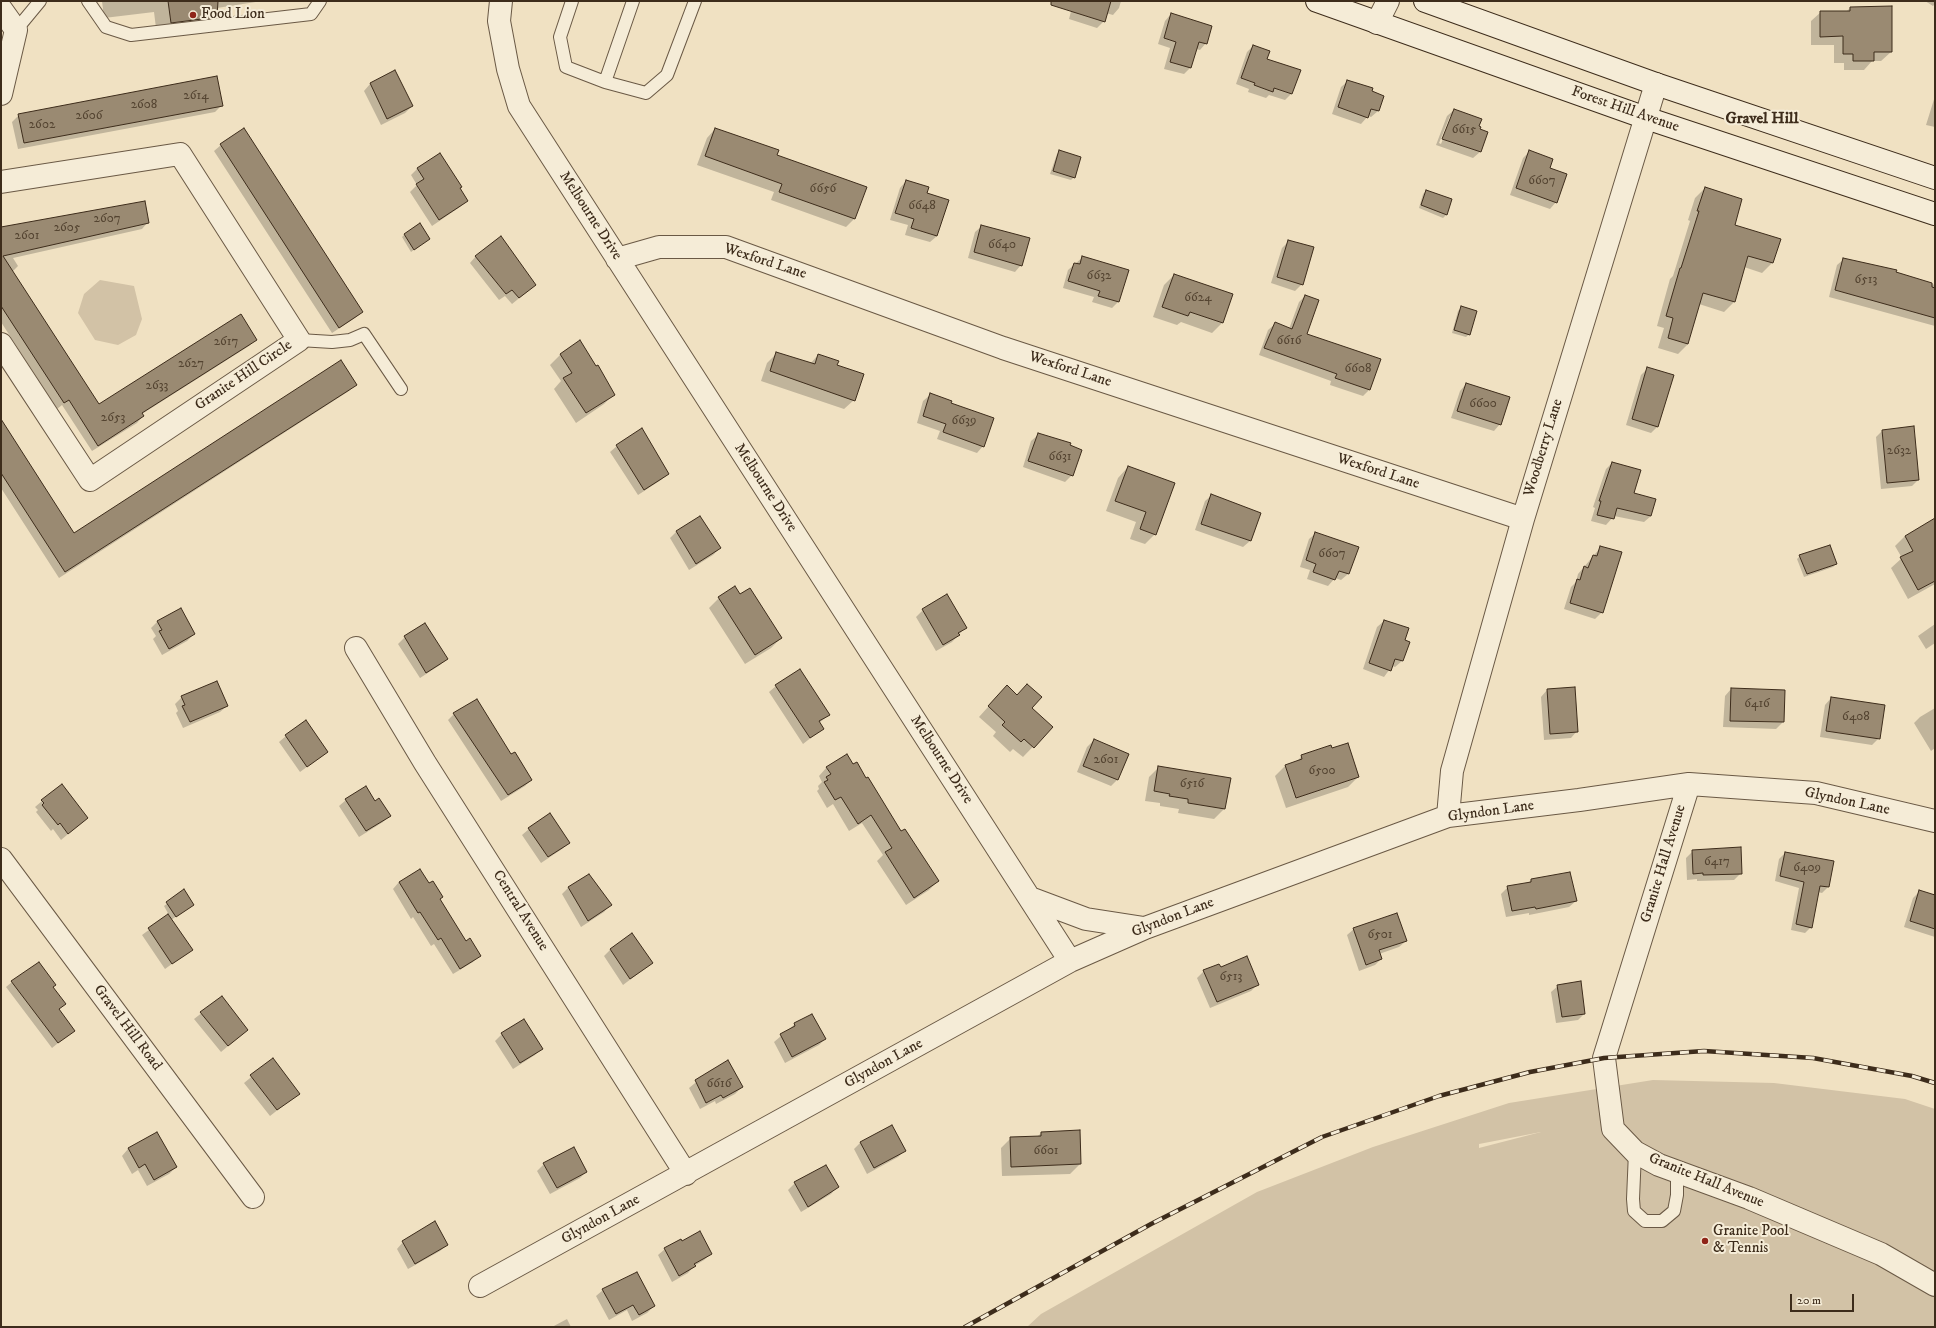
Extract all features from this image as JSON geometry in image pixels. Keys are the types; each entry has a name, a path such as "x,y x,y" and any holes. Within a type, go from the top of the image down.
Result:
{"street":[{"name":"Melbourne Drive","path":"501,1 499,21 508,69 519,106 1070,961"},
{"name":"Forest Hill Avenue","path":"1317,1 1646,118 1935,214"},
{"path":"1377,23 1388,1"},
{"path":"1425,1 1656,84 1935,178"},
{"path":"1,9 16,30 1,94"},
{"name":"Woodberry Lane","path":"1448,816 1452,771 1522,519 1656,84"},
{"name":"Granite Hill Circle","path":"1,182 180,154 299,340 90,480 1,344"},
{"name":"Wexford Lane","path":"617,259 659,247 726,247 1002,348 1522,519"},
{"name":"Central Avenue","path":"356,648 425,763 686,1174"},
{"name":"Glyndon Lane","path":"480,1286 686,1174 1070,961 1145,928 1448,816 1579,800 1689,784 1816,793 1935,821"},
{"name":"Granite Hall Avenue","path":"1689,784 1604,1058 1613,1128 1636,1152 1659,1165 1749,1198 1881,1254 1935,1285"},
{"name":"Gravel Hill Road","path":"1,859 253,1197"},
{"path":"1030,898 1067,914 1086,919 1145,928"}],"lane":[{"path":"16,30 40,1"},
{"path":"88,1 106,27 131,35 311,14 320,1"},
{"path":"605,82 633,1"},
{"path":"568,2 560,37 566,67 605,82 646,94 667,75 695,1"},
{"path":"299,340 332,342 350,340 364,334 400,389"},
{"path":"1636,1152 1633,1180 1634,1211 1645,1221 1662,1221 1674,1211 1677,1195 1678,1172"}],"shaded area":[{"path":"100,280 134,286 142,319 136,335 118,345 95,340 78,313 84,294"},
{"path":"1653,1080 1774,1083 1905,1099 1935,1109 1935,1327 1027,1327 1041,1314 1257,1192 1373,1147 1509,1103","holes":["1541,1132 1479,1148 1479,1144"]}],"building":[{"name":"Food Lion","path":"168,1 218,1 217,17 171,23"},
{"path":"1051,1 1111,1 1105,22 1051,5"},
{"path":"1892,6 1892,52 1874,52 1874,61 1853,61 1853,54 1843,54 1843,36 1820,37 1820,11 1850,11 1850,7"},
{"path":"1171,13 1212,26 1207,44 1199,42 1191,68 1170,62 1176,42 1164,38"},
{"path":"1253,45 1270,51 1267,59 1301,70 1292,94 1274,88 1273,92 1254,85 1255,83 1241,78"},
{"path":"395,70 413,106 387,119 370,83"},
{"path":"217,76 223,106 24,143 18,114"},
{"path":"1347,80 1373,88 1372,91 1384,96 1379,111 1371,109 1368,118 1338,107"},
{"path":"1454,109 1482,119 1479,126 1481,127 1480,129 1488,132 1481,152 1442,139"},
{"path":"244,128 363,312 339,328 220,144"},
{"path":"715,128 779,150 777,155 867,187 855,219 779,192 782,184 705,156"},
{"path":"1059,150 1081,157 1075,178 1053,171"},
{"path":"1529,150 1553,159 1550,168 1567,174 1557,203 1516,188"},
{"path":"440,153 462,187 460,188 468,201 439,220 416,184 424,179 417,168"},
{"path":"906,180 929,187 927,193 949,200 937,236 911,228 914,219 895,213"},
{"path":"1705,187 1742,199 1735,225 1781,239 1773,263 1748,256 1735,302 1703,293 1688,344 1668,338 1673,318 1666,316 1699,211 1697,211"},
{"path":"1426,190 1452,199 1447,215 1421,205"},
{"path":"145,201 149,223 3,256 99,404 241,314 257,340 142,413 144,416 98,446 69,400 64,403 1,306 1,227"},
{"path":"420,223 430,239 414,250 404,234"},
{"path":"981,225 1030,238 1022,266 974,252"},
{"path":"501,236 536,285 519,298 512,290 506,294 475,256"},
{"path":"1288,240 1314,247 1303,285 1277,277"},
{"path":"1082,256 1129,270 1119,302 1098,296 1100,291 1068,281 1074,263 1080,264"},
{"path":"1843,258 1897,270 1896,272 1932,283 1932,287 1935,288 1935,318 1835,290"},
{"path":"1174,274 1233,294 1223,323 1190,312 1188,316 1162,307"},
{"path":"1305,295 1319,300 1307,334 1381,359 1370,390 1335,378 1337,374 1264,348 1275,322 1292,329"},
{"path":"1461,306 1477,311 1470,335 1454,330"},
{"path":"580,340 596,366 598,365 615,395 586,413 563,378 572,373 560,354"},
{"path":"776,352 815,364 818,354 839,361 837,365 864,374 855,401 770,371"},
{"path":"341,360 357,385 65,572 1,473 1,419 74,533"},
{"path":"1647,367 1674,375 1658,427 1632,419"},
{"path":"1466,383 1510,397 1501,425 1457,411"},
{"path":"930,393 952,401 951,403 994,418 984,447 943,432 946,424 923,416"},
{"path":"1914,426 1919,480 1887,483 1882,430"},
{"path":"642,428 669,474 644,490 616,445"},
{"path":"1038,433 1071,443 1070,445 1082,450 1073,476 1028,461"},
{"path":"1612,462 1641,470 1634,493 1656,499 1651,516 1617,508 1614,519 1597,515 1601,501 1599,501"},
{"path":"1128,466 1175,483 1156,535 1140,529 1146,512 1115,501"},
{"path":"1211,494 1261,513 1251,541 1201,524"},
{"path":"700,516 721,548 696,564 676,531"},
{"path":"1935,518 1935,581 1918,590 1900,557 1913,551 1905,536"},
{"path":"1315,532 1359,547 1349,574 1339,571 1335,580 1313,572 1316,564 1306,560"},
{"path":"1830,545 1837,564 1807,574 1799,555"},
{"path":"1600,546 1622,552 1603,613 1570,603 1577,579 1580,580 1584,566 1588,568 1593,555 1597,556"},
{"path":"735,586 740,594 750,588 782,638 755,655 718,597"},
{"path":"947,594 967,628 958,633 960,635 943,645 922,609"},
{"path":"181,608 195,634 169,649 159,631 162,630 157,621"},
{"path":"1384,620 1409,628 1405,640 1410,642 1403,661 1395,659 1391,671 1369,663"},
{"path":"425,623 448,659 426,673 404,636"},
{"path":"800,669 830,715 819,721 824,729 810,738 775,685"},
{"path":"217,681 228,706 190,722 182,706 185,705 181,696"},
{"path":"1027,684 1042,697 1032,708 1053,727 1034,748 1024,739 1021,742 1002,725 1005,722 988,706 1007,685 1017,695"},
{"path":"1575,687 1578,732 1550,734 1547,689"},
{"path":"1731,688 1785,690 1784,722 1730,721"},
{"path":"1831,697 1885,705 1880,739 1826,731"},
{"path":"477,699 511,754 515,752 532,780 508,795 453,713"},
{"path":"306,720 328,752 307,767 285,735"},
{"path":"1094,739 1129,754 1118,780 1083,766"},
{"path":"1348,743 1359,777 1296,798 1285,765 1302,759 1301,755 1331,745 1332,748"},
{"path":"847,754 853,764 857,762 866,778 868,777 901,831 905,829 939,881 914,898 885,852 892,848 871,815 858,824 841,797 835,800 824,782 828,780 826,777 831,774 826,767"},
{"path":"1158,766 1231,778 1225,809 1188,803 1188,799 1169,796 1170,794 1154,791"},
{"path":"62,784 88,818 68,834 60,823 58,825 42,805 44,803 41,800"},
{"path":"366,786 375,801 379,798 391,816 366,831 345,799"},
{"path":"550,813 570,843 548,857 528,828"},
{"path":"1741,847 1742,874 1693,874 1692,850"},
{"path":"1785,852 1834,861 1829,887 1820,886 1812,928 1796,924 1804,882 1780,876"},
{"path":"420,869 429,883 433,881 443,897 440,899 466,941 470,938 481,956 460,969 441,938 438,940 420,912 418,913 399,882"},
{"path":"1570,872 1577,901 1536,909 1535,907 1512,911 1507,886 1531,882 1531,879"},
{"path":"589,874 612,905 588,921 568,887"},
{"path":"184,889 194,905 176,917 166,902"},
{"path":"1919,890 1935,895 1935,929 1910,921"},
{"path":"1397,913 1407,941 1379,950 1382,959 1366,965 1353,928"},
{"path":"168,914 193,950 172,964 148,928"},
{"path":"632,933 653,963 630,979 610,949"},
{"path":"1247,956 1259,985 1217,1002 1203,970 1219,964 1221,967"},
{"path":"39,962 56,985 53,987 66,1004 59,1009 75,1031 58,1043 11,981"},
{"path":"1581,981 1585,1014 1562,1017 1557,985"},
{"path":"222,996 248,1030 228,1046 200,1012"},
{"path":"812,1014 826,1039 792,1057 780,1034 795,1026 794,1023"},
{"path":"524,1019 543,1049 520,1063 501,1033"},
{"path":"273,1058 300,1094 277,1110 250,1075"},
{"path":"728,1060 743,1087 723,1098 721,1095 706,1103 695,1080"},
{"path":"892,1125 906,1151 874,1168 860,1142"},
{"path":"1080,1130 1081,1164 1011,1167 1010,1137 1041,1136 1041,1132"},
{"path":"157,1132 177,1167 154,1180 145,1164 139,1168 128,1148"},
{"path":"574,1147 587,1172 557,1188 543,1163"},
{"path":"826,1165 839,1187 808,1207 794,1182"},
{"path":"435,1221 448,1245 415,1264 402,1241"},
{"path":"700,1231 712,1254 694,1264 696,1266 679,1276 664,1248 681,1239 682,1241"},
{"path":"637,1272 655,1306 639,1315 633,1305 616,1314 602,1289"}],"railway":[{"path":"965,1327 1151,1224 1322,1137 1439,1096 1530,1072 1604,1058 1704,1051 1813,1058 1912,1076 1935,1083"}],"place":[{"name":"Food Lion","path":"193,15"},
{"name":"Granite Pool & Tennis","path":"1705,1241"}],"district":[{"name":"Gravel Hill","path":"1762,120"}]}
